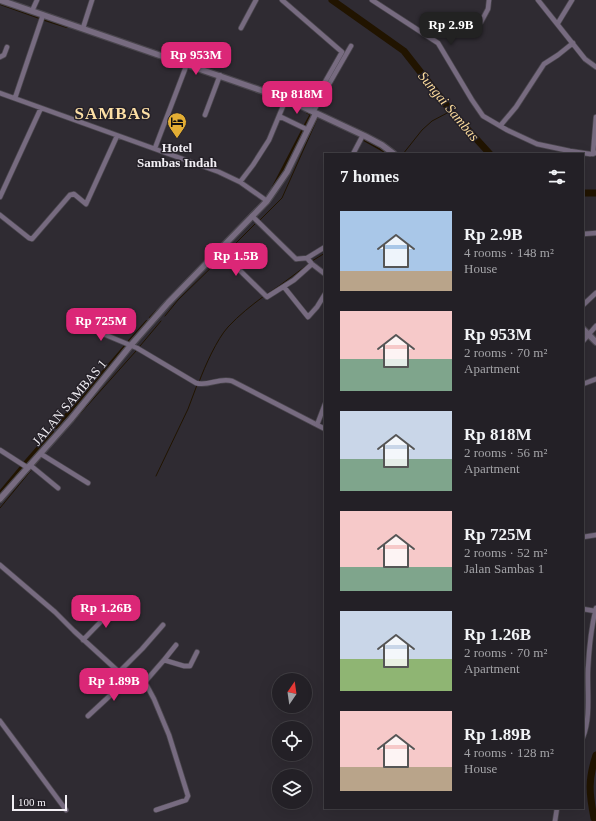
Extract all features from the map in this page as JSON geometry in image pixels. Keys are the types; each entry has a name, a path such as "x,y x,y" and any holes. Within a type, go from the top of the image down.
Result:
{"street":[{"path":"0,0 286,99 363,135 382,145 392,153"},
{"path":"32,12 37,0"},
{"path":"83,28 92,0"},
{"path":"241,28 256,0"},
{"path":"282,0 342,52 313,111"},
{"path":"372,0 438,43 482,114 517,135 538,144 565,151 595,154 596,117"},
{"path":"482,22 488,9 489,0"},
{"path":"538,0 558,23 585,59 596,67"},
{"path":"558,23 572,0"},
{"path":"15,98 43,15"},
{"path":"500,126 516,107 544,64 563,52 573,43"},
{"path":"313,111 351,46"},
{"path":"0,57 4,55 8,48"},
{"path":"155,148 187,64"},
{"path":"205,115 220,75"},
{"path":"0,93 219,172 240,182 266,201"},
{"path":"240,182 269,140 286,99"},
{"path":"0,197 42,108"},
{"name":"JALAN SAMBAS 1","path":"0,499 30,467 131,345 168,303 266,201 287,172 308,130 313,111"},
{"path":"279,116 308,130"},
{"path":"354,153 363,135"},
{"path":"0,215 32,239 70,195 74,194 86,204 117,136"},
{"path":"252,216 294,259 309,261 324,273"},
{"path":"584,234 596,233"},
{"path":"219,250 266,298 284,287 324,248"},
{"path":"284,287 308,317 317,307 324,296"},
{"path":"584,304 596,293"},
{"path":"77,323 131,345 198,384 224,379 232,381 324,428"},
{"path":"584,341 596,326"},
{"path":"584,330 596,342"},
{"path":"584,384 596,379"},
{"path":"317,425 324,407"},
{"path":"0,450 30,467 58,488"},
{"path":"41,454 88,483"},
{"path":"584,537 596,535"},
{"path":"0,565 55,612 83,640 119,672 129,678 144,683 154,698 169,735 188,796 186,800 156,810"},
{"path":"83,640 116,606"},
{"path":"584,609 596,610 588,668 586,726 584,733"},
{"path":"119,672 163,625"},
{"path":"144,683 176,645"},
{"path":"164,660 184,666 190,666 197,652"},
{"path":"88,716 129,678"},
{"path":"0,721 66,810"},
{"path":"555,821 557,809"}],"waterway":[{"name":"Sungai Sambas","path":"332,0 404,51 451,111 489,153"},
{"path":"0,3 40,17"},
{"path":"45,19 67,26"},
{"path":"404,153 422,130 432,121 451,111"},
{"path":"306,125 312,114 308,112"},
{"path":"260,220 282,198 318,117"},
{"path":"274,187 303,131"},
{"path":"364,139 387,152"},
{"name":"Sungai Sambas","path":"584,193 596,193"},
{"path":"226,253 255,224"},
{"path":"312,261 324,254"},
{"path":"165,316 178,300 222,257"},
{"path":"267,294 310,263"},
{"path":"199,382 212,353 224,332 241,314 264,296"},
{"path":"151,318 157,312"},
{"path":"140,346 161,321"},
{"path":"130,341 147,322"},
{"path":"56,427 126,346"},
{"path":"70,425 136,351"},
{"path":"156,476 188,409 197,385"},
{"path":"25,463 52,432"},
{"path":"45,453 54,442"},
{"path":"34,466 41,458"},
{"path":"0,493 21,468"},
{"path":"0,508 32,469"},
{"path":"596,755 590,786 592,809 596,820"}],"place":[{"name":"Hotel Sambas Indah","path":"177,139"}],"district":[{"name":"SAMBAS","path":"113,113"}]}
